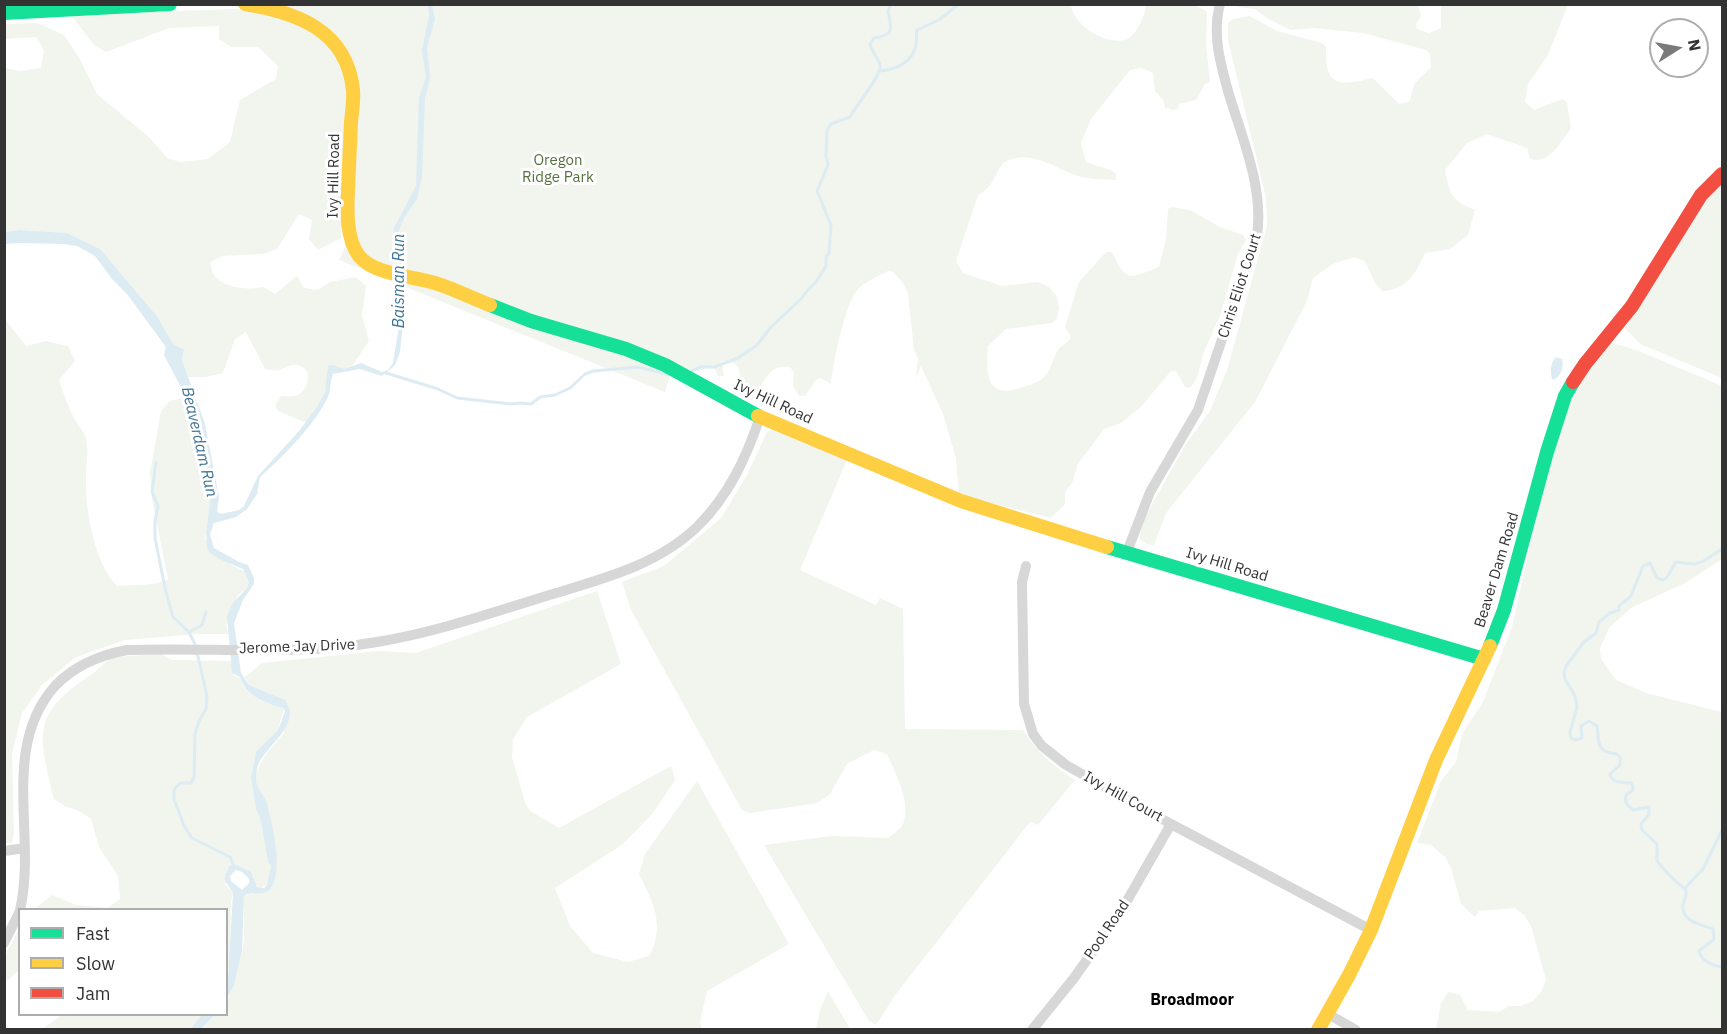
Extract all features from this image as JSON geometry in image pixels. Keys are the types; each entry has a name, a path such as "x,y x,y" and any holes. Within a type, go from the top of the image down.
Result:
{"street":[{"path":"4,13 170,4"},
{"name":"Ivy Hill Road","path":"245,4 275,8 312,24 325,34 344,58 353,90 347,212 351,236 358,256 373,268 435,283 531,321 626,349 665,365 760,417 961,501 1484,659"},
{"name":"Chris Eliot Court","path":"1127,552 1150,492 1198,410 1257,236 1259,219 1254,180 1217,47 1216,27 1220,4"},
{"name":"Beaver Dam Road","path":"1318,1029 1371,930 1436,760 1484,659 1504,610 1547,452 1565,396 1584,364 1626,313 1658,268 1701,195 1722,174"},
{"name":"Jerome Jay Drive","path":"20,908 25,888 25,848 20,761 29,726 37,709 59,681 77,668 111,653 175,649 316,649 376,642 411,635 636,567 677,543 713,510 739,471 760,417"},
{"name":"Ivy Hill Court","path":"1026,567 1022,582 1024,704 1033,734 1042,746 1066,765 1171,824 1371,930"},
{"name":"Pool Road","path":"1032,1029 1110,929 1171,824"},
{"path":"4,851 25,848"},
{"name":"Jerome Jay Drive","path":"4,943 18,914"},
{"path":"1328,1014 1356,1029"}],"green space":[{"name":"Oregon Ridge Park","path":"1071,4 1077,19 1091,32 1117,41 1129,38 1137,30 1146,5 1178,4 1201,8 1207,12 1206,43 1210,82 1205,84 1196,100 1179,104 1178,109 1172,110 1167,107 1166,110 1163,100 1155,91 1153,73 1141,68 1130,70 1091,119 1081,143 1086,162 1111,170 1116,174 1116,180 1092,179 1070,173 1044,161 1026,157 1016,158 1003,164 989,187 978,195 956,261 963,273 1002,286 1038,282 1049,287 1057,297 1059,308 1057,319 1052,323 1006,329 988,346 988,373 994,387 1008,391 1034,383 1046,375 1058,350 1071,337 1065,327 1079,282 1106,252 1112,252 1121,269 1130,276 1159,267 1166,239 1168,209 1172,207 1190,210 1220,227 1243,235 1246,240 1238,254 1220,316 1203,354 1197,378 1190,388 1185,387 1176,371 1171,371 1141,407 1121,423 1104,429 1078,464 1072,483 1065,492 1065,504 1051,518 959,495 956,458 943,414 921,366 916,379 918,359 914,350 908,293 893,272 888,271 869,281 854,295 840,333 831,384 821,378 816,380 805,396 799,396 793,386 794,373 790,367 777,368 768,375 756,397 751,399 744,390 738,367 734,363 722,361 724,376 718,376 713,366 695,372 674,363 665,392 339,260 354,229 347,56 279,5"},
{"path":"1237,5 1418,5 1421,16 1416,24 1417,29 1429,33 1441,28 1441,5 1568,5 1548,55 1528,84 1525,102 1534,110 1562,99 1567,102 1571,128 1554,151 1543,159 1537,160 1530,159 1527,148 1487,134 1467,143 1445,170 1450,191 1456,200 1475,210 1468,235 1450,249 1425,253 1414,274 1404,284 1382,291 1375,283 1365,261 1354,257 1333,264 1313,278 1307,301 1255,402 1166,513 1154,545 1148,545 1140,539 1141,524 1186,444 1210,411 1227,370 1267,226 1266,198 1228,40 1228,23 1233,19 1250,16 1277,31 1322,43 1326,47 1328,70 1336,81 1343,83 1373,78 1399,104 1410,101 1414,84 1431,67 1430,54 1426,50 1363,33 1314,28 1291,30 1268,19 1255,9"},
{"path":"234,9 281,15 315,34 331,47 343,69 351,103 341,238 318,250 309,239 312,220 299,214 277,249 263,254 222,256 210,262 212,271 218,280 230,286 264,287 275,294 297,276 304,288 317,290 330,282 356,277 366,286 362,315 369,341 353,365 344,369 334,365 327,371 325,392 306,423 278,411 275,405 281,396 295,396 306,387 308,377 301,366 292,365 277,370 265,369 246,332 235,339 223,373 205,377 188,377 182,360 184,352 173,344 157,316 100,249 67,233 20,230 5,232 5,68 20,71 41,68 44,50 36,37 5,39 4,24 37,23 64,35 79,57 97,94 150,138 167,158 180,162 208,159 230,142 240,100 276,79 278,66 258,47 231,47 219,39 219,26 169,28 106,52 94,45 71,15"},
{"path":"1722,183 1722,378 1640,344 1625,328 1707,198"},
{"path":"4,318 26,346 46,341 68,346 75,361 59,380 72,413 85,437 87,504 92,535 102,564 117,586 150,584 168,579 152,499 150,473 161,411 170,401 186,397 202,449 210,501 205,539 231,565 244,571 249,582 247,588 238,595 226,626 229,634 125,640 76,657 42,685 22,713 12,754 14,833 12,843 4,843"},
{"path":"1609,342 1639,351 1722,386 1722,559 1687,582 1631,608 1609,628 1600,648 1601,659 1616,680 1646,693 1722,712 1722,1029 1436,1029 1441,1003 1448,992 1460,995 1468,1010 1499,1012 1509,1006 1521,1006 1533,1001 1541,992 1546,980 1531,926 1524,915 1515,908 1479,911 1475,917 1461,904 1451,868 1445,857 1431,845 1417,843 1441,781 1456,762 1462,734 1483,702 1512,627 1534,527 1563,422 1580,380"},
{"path":"772,430 847,460 800,570 876,605 880,598 903,609 905,729 1023,730 1046,758 1075,780 1038,825 1030,822 896,994 876,1025 869,1021 764,845 831,836 888,838 902,826 905,808 902,789 887,754 874,750 847,764 830,794 817,803 750,813 742,810 631,610 622,582 664,566 721,518 747,475 767,432"},
{"path":"597,591 621,664 527,717 513,739 512,757 526,805 530,811 559,828 671,766 675,780 653,813 623,844 555,888 570,926 593,953 628,962 649,956 657,934 656,914 639,874 645,854 697,781 789,944 707,991 700,1022 702,1029 201,1030 214,1016 228,1016 228,998 243,945 244,896 272,887 271,822 265,799 257,788 255,774 266,754 284,733 285,700 249,685 245,677 262,663 379,651 416,653"},
{"path":"161,654 172,660 231,661 233,675 240,678 247,690 264,701 284,708 278,730 256,753 251,777 256,809 261,821 268,862 271,866 267,885 259,888 255,884 253,875 234,864 225,884 233,893 228,971 228,908 107,908 120,899 118,876 99,847 91,819 54,799 43,741 44,727 49,714 58,701 72,688 110,659"},
{"path":"52,895 76,905 107,908 36,908"},
{"path":"18,932 18,971 7,981 5,960"},
{"path":"828,991 850,1029 816,1029 820,1010"},
{"path":"61,1016 201,1016 190,1029 41,1030"}],"water":[{"name":"Beaverdam Run","path":"428,5 432,5 435,19 427,47 430,78 425,98 422,177 417,199 404,218 397,235 404,262 401,267 400,283 403,324 400,352 395,365 382,376 360,369 333,374 329,394 323,407 298,440 260,477 257,494 247,509 236,517 214,523 210,534 214,548 248,565 254,578 254,584 243,600 234,623 241,673 249,685 285,700 290,711 285,729 262,758 256,775 258,788 266,800 272,823 277,861 274,883 269,890 263,893 244,896 242,951 234,985 228,996 233,893 225,878 230,865 237,865 251,872 257,887 264,888 267,885 271,866 268,862 261,821 256,809 251,777 256,752 278,730 285,712 284,708 252,694 240,677 232,673 227,616 233,603 247,588 249,582 243,569 219,559 209,552 207,547 206,533 210,501 202,449 186,397 164,355 166,347 127,294 112,279 95,256 77,246 64,244 5,244 5,232 20,230 67,233 100,249 157,316 173,344 184,350 182,360 205,424 219,497 217,512 221,514 239,510 244,506 258,476 299,431 317,407 325,392 328,366 334,365 344,369 361,363 382,372 388,370 393,363 400,320 394,228 416,186 419,98 426,77 422,50 429,16","holes":["236,870 249,879 249,883 242,890 231,881 230,876"]},
{"path":"1556,357 1562,359 1563,365 1560,374 1554,380 1551,367"},
{"path":"201,1016 214,1016 201,1029 190,1029"}],"waterway":[{"path":"692,371 700,367 714,367 738,358 757,345 771,327 816,282 826,266 831,225 817,191 828,165 827,130 831,124 850,117 877,76 880,65 870,44 874,38 889,33 891,26 888,11 891,4"},
{"path":"880,71 892,69 908,60 914,50 917,30 939,20 959,4"},
{"path":"386,373 438,389 457,398 511,404 531,404 540,397 555,395 570,388 585,374 593,371 639,367 670,375"},
{"path":"156,462 152,492 158,506 155,538 165,588 173,617 189,632 196,646"},
{"path":"1722,549 1702,562 1694,564 1676,562 1663,580 1657,578 1650,563 1643,566 1631,596 1619,606 1619,610 1610,613 1599,622 1596,633 1584,642 1566,666 1564,673 1575,696 1577,707 1570,732 1571,738 1576,740 1582,738 1581,726 1589,721 1597,726 1602,749 1620,757 1620,765 1610,774 1611,777 1618,782 1631,783 1633,790 1626,795 1625,800 1633,810 1649,807 1649,814 1641,824 1642,830 1657,844 1657,861 1686,891 1683,905 1685,915 1693,922 1713,929 1714,939 1699,951 1700,955 1708,962 1722,967"},
{"path":"189,632 202,625 206,612"},
{"path":"197,652 207,696 206,709 195,734 194,777 191,783 180,783 174,790 174,799 184,826 192,838 230,857 234,866"},
{"path":"1685,888 1703,869 1722,830"}],"traffic: fast":[{"path":"4,13 170,4"},
{"path":"490,305 531,321 626,349 665,365 758,416"},
{"path":"1490,646 1504,610 1547,452 1565,396 1573,382"},
{"path":"1107,547 1484,659"}],"traffic: slow":[{"path":"245,4 283,12 316,28 341,52 349,69 353,98 348,215 352,241 359,256 384,271 435,283 490,305"},
{"path":"758,416 961,501 1107,547"},
{"path":"1318,1030 1371,930 1436,760 1490,646"}],"traffic: jam":[{"path":"1573,382 1632,306 1701,195 1722,174"}],"district":[{"name":"Broadmoor","path":"1192,1000"}],"water label":[{"name":"Baisman Run","path":"399,281"}]}
